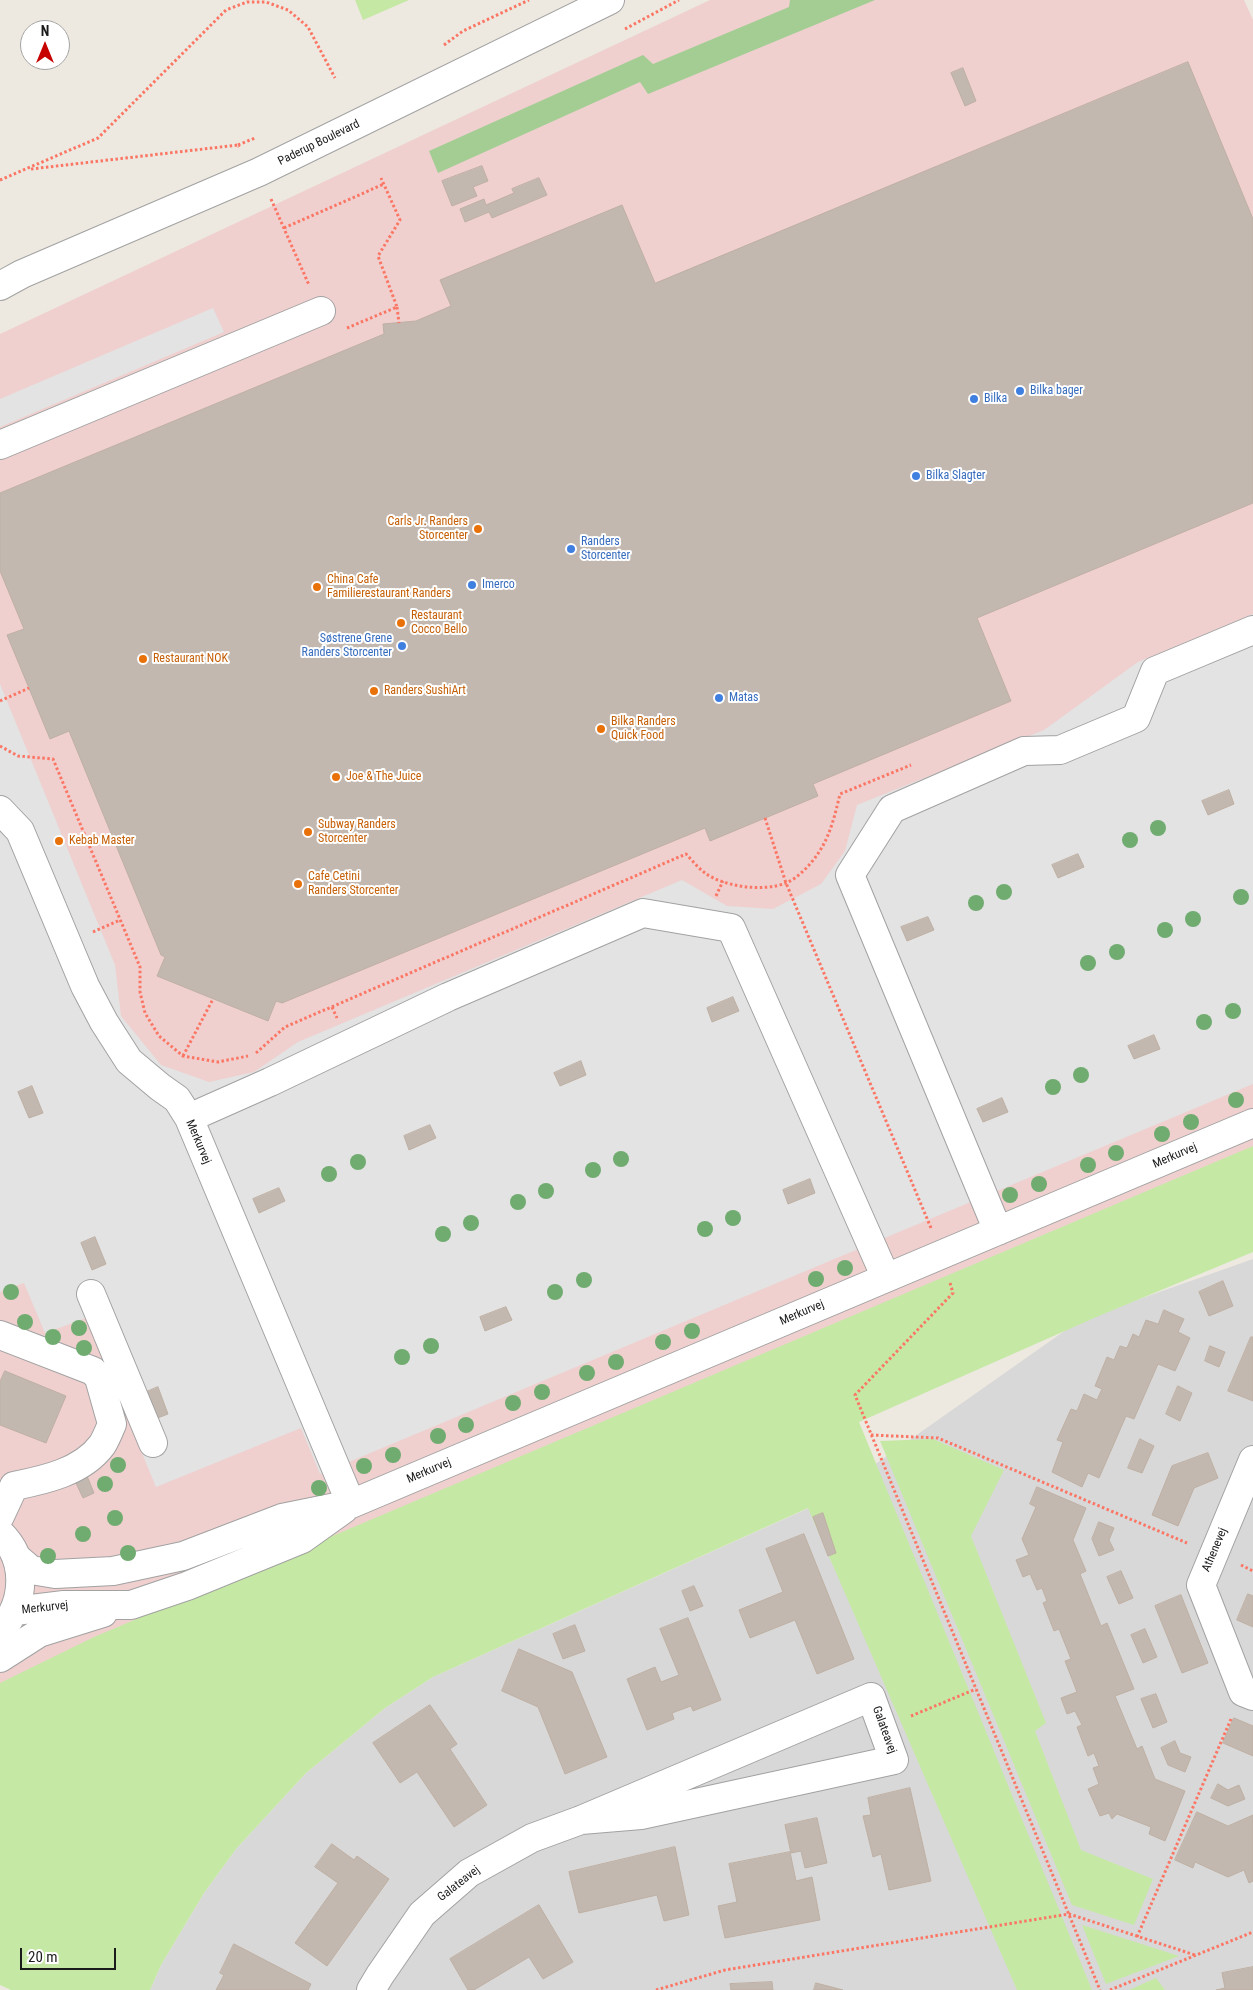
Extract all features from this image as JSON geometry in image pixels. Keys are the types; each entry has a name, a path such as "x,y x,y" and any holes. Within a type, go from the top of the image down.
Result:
{"street":[{"name":"Paderup Boulevard","path":"7,279 259,172 610,0"},
{"path":"0,445 321,311"},
{"path":"998,1231 850,875 892,809 1024,752 1060,750 1136,718 1155,671 1253,630"},
{"name":"Merkurvej","path":"0,810 20,831 85,986 104,1022 129,1061 177,1099 189,1118 351,1504"},
{"path":"189,1118 270,1082 448,997 643,913 731,928 886,1278"},
{"name":"Merkurvej","path":"17,1558 31,1570 55,1574 113,1571 183,1556 282,1518 351,1504 1253,1123"},
{"path":"92,1294 153,1443"},
{"path":"0,1335 93,1371 98,1378 112,1424 102,1446 80,1464 52,1478 14,1486 0,1516"},
{"name":"Athenevej","path":"1246,1680 1201,1585 1253,1460"},
{"name":"Merkurvej","path":"7,1621 64,1605 131,1605 187,1586 302,1539 351,1504"},
{"path":"0,1533 17,1558 21,1576 20,1594 7,1621"},
{"path":"0,1658 39,1633 131,1605"},
{"name":"Galateavej","path":"372,1990 380,1975 422,1914 469,1873 532,1838 581,1820 871,1697 894,1760 641,1815 581,1820"}],"path":[{"path":"0,180 28,170 98,138 226,10 247,2 266,2 288,10 308,27 335,78"},
{"path":"284,228 384,184"},
{"path":"397,307 399,323"},
{"path":"0,701 29,688"},
{"path":"0,746 18,756 53,759 140,967 140,992 145,1013 159,1036 183,1056 218,1062 253,1056 284,1027 686,854 705,873 731,884 755,888 786,883"},
{"path":"765,818 786,883 942,1254 953,1293 855,1395 1100,1990"},
{"path":"183,1056 213,999"},
{"path":"871,1435 938,1438 1253,1570"},
{"path":"1137,1937 1246,1680"},
{"path":"883,1728 976,1689"},
{"path":"656,1990 725,1970 1069,1914 1195,1955"},
{"path":"1110,1990 1253,1932"}],"shaded area":[{"path":"710,0 1244,0 1253,20 1253,1162 0,1695 0,334"},
{"path":"213,308 224,332 0,427 0,399"},
{"path":"1253,614 1253,1084 320,1474 301,1428 156,1487 86,1318 45,1333 24,1283 0,1292 0,684 115,965 121,1016 161,1065 209,1082 254,1072 298,1042 682,880 727,906 773,909 821,884 845,851 857,805 1044,730 1138,662"},
{"path":"1253,1259 1253,1990 150,1990 161,1965 204,1893 236,1849 306,1773 385,1708 433,1677 820,1503 1080,1320"}],"green space":[{"path":"355,0 409,0 363,20"},
{"path":"790,0 875,0 648,94 640,82 438,173 429,151 643,55 653,64 789,7"},
{"path":"1253,1146 1253,1252 1101,1315 859,1422 1092,1990 1017,1990 808,1508 433,1677 385,1708 306,1773 236,1849 204,1893 161,1965 150,1990 11,1990 0,1985 0,1683 94,1637"},
{"path":"933,1439 1004,1470 971,1536 1046,1723 1035,1731 1081,1850 1153,1879 1134,1925 1072,1905 880,1441"},
{"path":"1082,1925 1179,1956 1106,1984"},
{"path":"1156,1978 1165,1990 1129,1990"}],"building":[{"name":"Randers Storcenter","path":"1188,62 1253,219 1253,503 977,618 1011,701 813,784 818,796 710,841 705,828 282,1003 276,1001 268,1021 157,976 165,957 161,955 69,731 50,739 7,635 24,629 0,571 0,493 384,334 383,324 416,321 451,306 440,280 622,205 655,283"},
{"path":"963,68 976,101 965,106 951,73"},
{"path":"482,166 488,181 473,187 477,196 452,206 442,181"},
{"path":"539,178 547,195 492,218 489,212 465,222 460,209 484,199 486,205 514,193 512,189"},
{"path":"1229,790 1234,804 1208,815 1202,801"},
{"path":"1078,854 1084,867 1058,878 1052,865"},
{"path":"928,917 934,930 907,941 901,927"},
{"path":"733,997 739,1011 712,1022 707,1008"},
{"path":"1154,1035 1160,1049 1134,1059 1128,1046"},
{"path":"581,1061 586,1075 560,1086 554,1073"},
{"path":"32,1086 43,1113 29,1118 18,1092"},
{"path":"1002,1098 1008,1112 983,1122 977,1109"},
{"path":"430,1125 436,1138 409,1150 404,1136"},
{"path":"810,1179 815,1193 788,1204 783,1190"},
{"path":"279,1188 285,1201 259,1213 253,1199"},
{"path":"95,1237 106,1264 92,1270 81,1243"},
{"path":"1223,1281 1233,1306 1209,1316 1199,1292"},
{"path":"506,1307 512,1320 485,1331 480,1317"},
{"path":"1164,1310 1184,1319 1178,1332 1190,1338 1175,1371 1158,1364 1134,1419 1126,1416 1099,1478 1088,1473 1082,1487 1052,1472 1063,1442 1057,1440 1071,1409 1077,1411 1084,1394 1097,1400 1102,1389 1095,1386 1107,1357 1114,1360 1120,1346 1127,1348 1133,1334 1139,1337 1146,1320 1158,1324"},
{"path":"1251,1337 1253,1337 1253,1401 1228,1391"},
{"path":"1210,1346 1225,1352 1219,1367 1205,1361"},
{"path":"5,1371 66,1396 46,1443 0,1425 0,1382"},
{"path":"1178,1386 1192,1393 1180,1421 1166,1414"},
{"path":"158,1387 168,1414 155,1419 144,1393"},
{"path":"1140,1439 1154,1446 1142,1473 1128,1468"},
{"path":"1208,1453 1218,1478 1194,1488 1178,1526 1152,1515 1172,1466"},
{"path":"87,1476 94,1493 83,1498 75,1481"},
{"path":"1037,1487 1086,1508 1073,1540 1086,1571 1080,1574 1101,1626 1107,1623 1134,1689 1115,1696 1137,1749 1142,1746 1155,1779 1185,1791 1165,1841 1149,1834 1151,1827 1117,1814 1112,1819 1109,1813 1100,1816 1088,1789 1099,1784 1093,1768 1099,1766 1094,1753 1088,1756 1077,1727 1082,1725 1075,1711 1067,1714 1061,1698 1077,1692 1065,1661 1071,1659 1059,1629 1054,1631 1043,1603 1047,1601 1042,1588 1037,1590 1030,1574 1023,1577 1016,1560 1029,1555 1022,1539 1036,1507 1030,1504"},
{"path":"823,1513 836,1553 828,1556 813,1517"},
{"path":"1099,1522 1114,1528 1109,1540 1114,1550 1099,1556 1092,1539"},
{"path":"804,1534 854,1659 817,1674 795,1620 750,1638 739,1610 783,1592 766,1549"},
{"path":"1121,1571 1133,1598 1119,1604 1107,1577"},
{"path":"694,1586 703,1606 690,1611 682,1591"},
{"path":"1248,1594 1253,1596 1253,1627 1237,1620"},
{"path":"1181,1595 1208,1663 1182,1673 1155,1606"},
{"path":"688,1618 721,1700 693,1711 691,1706 672,1713 674,1719 647,1730 627,1679 655,1667 661,1682 679,1675 660,1629"},
{"path":"575,1625 585,1651 563,1659 553,1634"},
{"path":"1145,1629 1157,1657 1143,1663 1131,1635"},
{"path":"519,1649 572,1672 607,1757 565,1774 538,1707 502,1691"},
{"path":"1156,1694 1167,1722 1153,1728 1141,1699"},
{"path":"430,1705 457,1744 450,1749 487,1805 454,1827 417,1772 400,1783 373,1743"},
{"path":"1234,1718 1253,1726 1253,1756 1223,1743"},
{"path":"1175,1741 1180,1753 1191,1757 1185,1772 1168,1765 1161,1748"},
{"path":"1218,1784 1228,1790 1239,1785 1245,1799 1228,1806 1211,1798"},
{"path":"910,1788 931,1881 889,1890 881,1854 873,1857 863,1816 871,1815 868,1798"},
{"path":"1197,1812 1228,1826 1253,1815 1253,1881 1249,1883 1244,1870 1228,1877 1195,1862 1193,1868 1175,1860"},
{"path":"817,1818 827,1863 805,1868 801,1851 791,1853 785,1825"},
{"path":"332,1844 354,1860 357,1856 389,1879 327,1966 295,1943 338,1883 315,1867"},
{"path":"675,1847 689,1915 664,1921 657,1895 579,1913 569,1872"},
{"path":"790,1852 796,1881 812,1877 820,1920 725,1938 718,1906 737,1902 729,1864"},
{"path":"539,1905 573,1962 543,1979 529,1957 474,1990 468,1990 450,1959"},
{"path":"234,1944 311,1984 308,1990 216,1990 224,1975 220,1973"},
{"path":"1253,1967 1253,1990 1216,1990 1225,1988 1222,1973"},
{"path":"772,1982 773,1990 731,1990 730,1984"},
{"path":"816,1983 843,1990 814,1990"}],"place":[{"name":"Bilka bager","path":"1020,391"},
{"name":"Bilka","path":"974,399"},
{"name":"Bilka Slagter","path":"916,476"},
{"name":"Carls Jr. Randers Storcenter","path":"478,529"},
{"name":"Randers Storcenter","path":"571,549"},
{"name":"Imerco","path":"472,585"},
{"name":"China Cafe Familierestaurant Randers","path":"317,587"},
{"name":"Restaurant Cocco Bello","path":"401,623"},
{"name":"Søstrene Grene Randers Storcenter","path":"402,646"},
{"name":"Restaurant NOK","path":"143,659"},
{"name":"Randers SushiArt","path":"374,691"},
{"name":"Matas","path":"719,698"},
{"name":"Bilka Randers Quick Food","path":"601,729"},
{"name":"Joe & The Juice","path":"336,777"},
{"name":"Subway Randers Storcenter","path":"308,832"},
{"name":"Kebab Master","path":"59,841"},
{"name":"Cafe Cetini Randers Storcenter","path":"298,884"}]}
